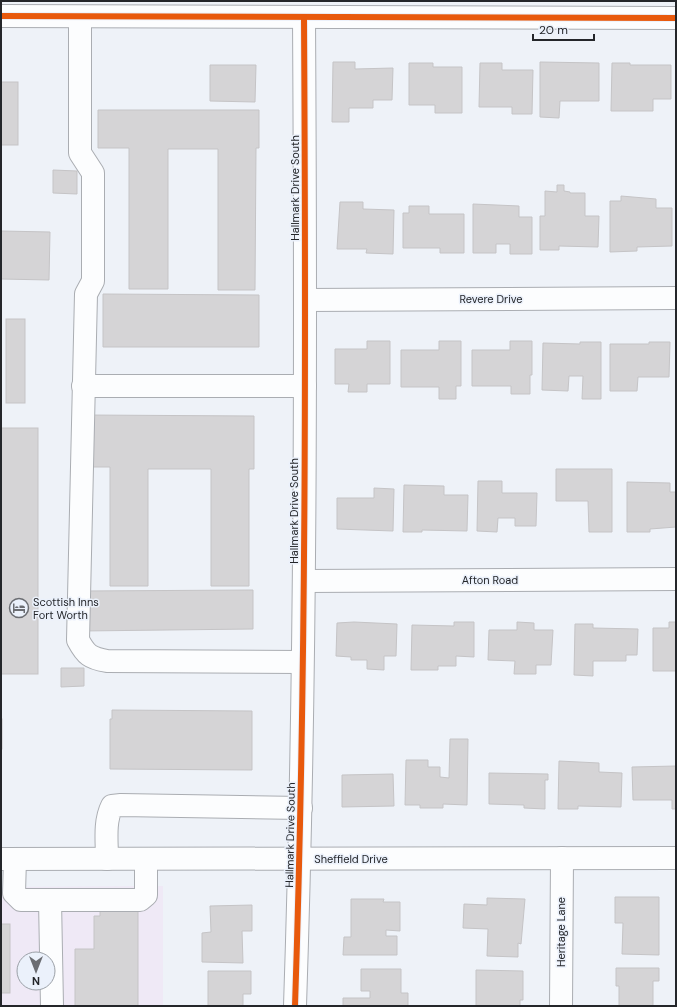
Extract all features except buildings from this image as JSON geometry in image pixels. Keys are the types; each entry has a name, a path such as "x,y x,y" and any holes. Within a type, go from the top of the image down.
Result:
{"street":[{"path":"1,16 80,17 154,9 231,9 304,17 676,18"},
{"path":"80,17 80,153 94,173 94,281 86,294 77,627 78,640 84,651 93,658 107,661 302,662"},
{"name":"Hallmark Drive South","path":"295,1006 300,860 304,581 304,17"},
{"name":"Revere Drive","path":"305,300 676,298"},
{"path":"83,386 305,386"},
{"name":"Afton Road","path":"304,581 676,579"},
{"path":"107,859 106,827 108,814 112,806 121,804 301,808"},
{"name":"Heritage Lane","path":"561,1006 562,858"},
{"name":"Sheffield Drive","path":"8,859 300,860 676,858"},
{"path":"8,859 14,893 21,900 140,900 146,896 146,859"},
{"path":"50,900 52,1006"}],"shaded area":[{"path":"163,886 163,1006 1,1006 1,887"}],"cycle path":[{"path":"1,16 676,18"},
{"path":"295,1006 299,882 303,635 305,264 304,17"}],"place":[{"name":"Scottish Inns Fort Worth","path":"19,608"}]}
